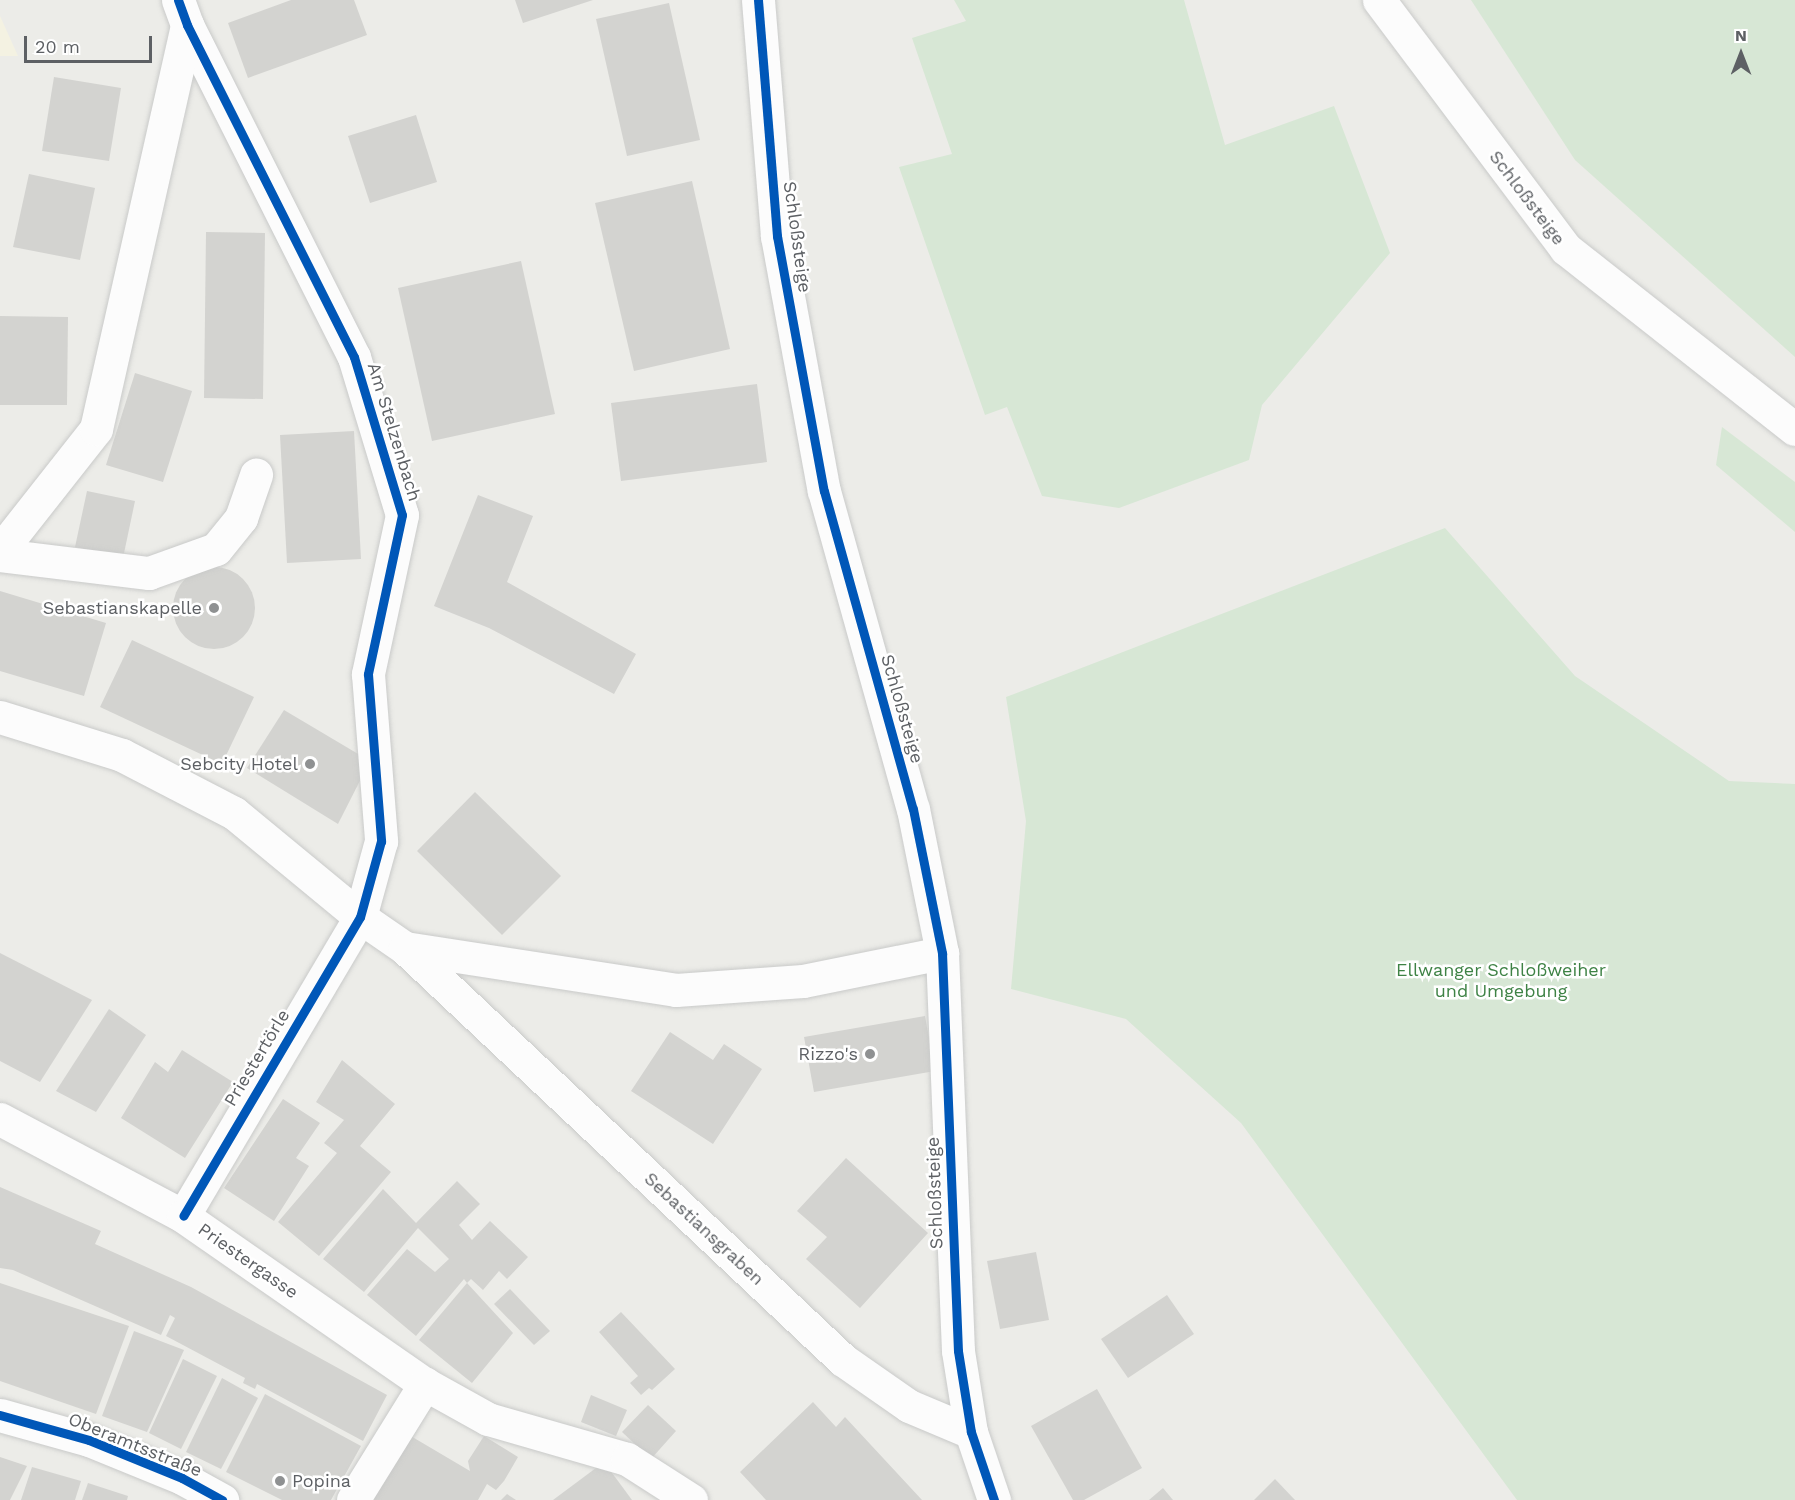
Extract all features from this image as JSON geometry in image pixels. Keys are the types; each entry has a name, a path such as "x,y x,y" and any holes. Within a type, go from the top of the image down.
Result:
{"street":[{"name":"Schloßsteige","path":"758,0 777,236 824,491 914,809 942,952 958,1351 971,1432"},
{"name":"Schloßsteige","path":"1379,0 1566,249 1795,429"},
{"name":"Am Stelzenbach","path":"0,553 96,429 183,13"},
{"name":"Am Stelzenbach","path":"183,13 354,357 402,515 368,674 381,841 360,917"},
{"name":"Am Stelzenbach","path":"0,553 149,573 216,549 241,518 256,474"},
{"name":"Sebastiansgraben","path":"0,717 122,755 234,813 360,917 405,948 843,1360 909,1406 971,1432"},
{"name":"Priestertörle","path":"183,1216 360,917"},
{"name":"Sebastiansgraben","path":"405,948 676,990 802,981 942,952"},
{"name":"Priestergasse","path":"0,1119 183,1216 425,1384 488,1419 627,1459 691,1500"},
{"path":"353,1500 425,1384"},
{"name":"Oberamtsstraße","path":"0,1415 89,1440 182,1478 222,1500"},
{"path":"971,1432 994,1500"}],"shaded area":[{"path":"0,16 18,56 0,56"}],"green space":[{"path":"954,0 1184,0 1225,145 1334,106 1390,253 1262,405 1249,460 1119,508 1042,496 1007,407 985,415 899,167 952,154 912,38 966,21"},
{"path":"1471,0 1795,0 1795,357 1575,160"},
{"path":"1722,427 1795,482 1795,532 1716,465"},
{"name":"Ellwanger Schloßweiher und Umgebung","path":"1445,528 1575,676 1729,781 1795,784 1795,1500 1517,1500 1241,1123 1126,1019 1011,989 1026,821 1006,697"}],"building":[{"path":"291,0 354,0 367,35 248,78 228,23"},
{"path":"515,0 593,0 523,23"},
{"path":"669,3 700,140 627,156 596,19"},
{"path":"54,77 121,88 109,161 42,151"},
{"path":"416,115 437,182 370,203 348,136"},
{"path":"29,174 95,188 80,260 13,247"},
{"path":"692,181 730,349 634,371 595,203"},
{"path":"206,232 265,233 263,399 204,398"},
{"path":"521,261 555,414 432,441 398,288"},
{"path":"0,316 68,317 67,405 0,405"},
{"path":"135,373 192,391 163,482 106,465"},
{"path":"757,384 767,462 621,481 611,403"},
{"path":"354,431 361,559 287,563 280,435"},
{"path":"87,491 135,501 123,558 75,547"},
{"path":"478,495 533,516 507,582 636,654 614,694 489,628 434,606"},
{"name":"Sebastianskapelle","path":"214,567 230,570 243,579 252,592 255,608 252,624 243,637 230,646 214,649 198,646 185,637 176,624 173,608 176,592 185,579 198,570"},
{"path":"0,591 106,623 84,696 0,671"},
{"path":"132,640 254,697 222,764 100,707"},
{"path":"284,710 370,761 338,824 247,768"},
{"path":"475,792 561,876 502,935 417,851"},
{"path":"0,953 92,1000 40,1082 0,1061"},
{"path":"109,1009 146,1035 96,1112 56,1091"},
{"name":"Rizzo's","path":"925,1016 935,1071 814,1092 804,1037"},
{"path":"670,1032 713,1060 724,1044 762,1069 713,1144 631,1091"},
{"path":"182,1050 233,1082 185,1158 121,1118 155,1062 168,1072"},
{"path":"342,1060 395,1104 360,1146 391,1172 319,1256 278,1222 337,1153 324,1143 344,1120 316,1102"},
{"path":"283,1099 320,1123 296,1158 309,1166 274,1221 224,1188"},
{"path":"846,1158 928,1233 860,1308 806,1259 827,1237 797,1211"},
{"path":"457,1181 480,1204 459,1225 472,1240 490,1221 528,1257 507,1279 499,1271 483,1290 471,1279 467,1283 464,1279 416,1336 367,1295 407,1249 435,1272 449,1259 418,1228 364,1292 323,1259 383,1189 416,1223"},
{"path":"0,1187 101,1231 95,1244 191,1287 387,1395 363,1441 257,1384 255,1389 243,1383 245,1378 166,1336 175,1318 170,1315 161,1335 13,1270 0,1268"},
{"path":"1036,1252 1049,1320 1000,1329 987,1261"},
{"path":"0,1283 129,1326 96,1414 0,1381"},
{"path":"467,1283 513,1333 472,1383 419,1340"},
{"path":"510,1289 550,1331 534,1345 494,1304"},
{"path":"1167,1295 1194,1334 1128,1378 1101,1339"},
{"path":"621,1312 675,1369 652,1390 649,1388 641,1395 630,1383 638,1376 599,1332"},
{"path":"134,1331 184,1350 147,1432 102,1416"},
{"path":"183,1359 217,1376 181,1449 149,1433"},
{"path":"222,1378 258,1398 221,1469 186,1452"},
{"path":"1097,1389 1142,1468 1084,1500 1073,1500 1031,1426"},
{"path":"265,1394 361,1446 331,1500 282,1500 226,1472"},
{"path":"591,1395 627,1410 616,1436 581,1422"},
{"path":"813,1402 836,1427 845,1417 922,1500 766,1500 740,1472"},
{"path":"648,1405 676,1431 651,1459 622,1432"},
{"path":"409,1435 470,1471 468,1461 484,1436 518,1457 496,1490 487,1484 478,1500 372,1500"},
{"path":"0,1457 27,1466 10,1500 0,1500"},
{"path":"604,1462 632,1500 553,1500"},
{"path":"32,1467 81,1481 75,1500 21,1500"},
{"path":"1275,1479 1295,1500 1254,1500"},
{"path":"88,1483 128,1496 127,1500 82,1500"},
{"path":"1163,1488 1173,1500 1149,1500"},
{"path":"507,1494 516,1500 501,1500"}],"cycle path":[{"path":"178,0 187,25 354,357 402,515 368,674 381,841 360,917 183,1216"},
{"path":"758,0 777,236 824,491 913,809 942,953 958,1351 971,1432 994,1500"},
{"path":"0,1415 89,1440 182,1478 222,1500"}],"place":[{"name":"Sebastianskapelle","path":"214,608"},
{"name":"Sebcity Hotel","path":"310,764"},
{"name":"Rizzo's","path":"870,1054"},
{"name":"Popina","path":"280,1481"}]}
